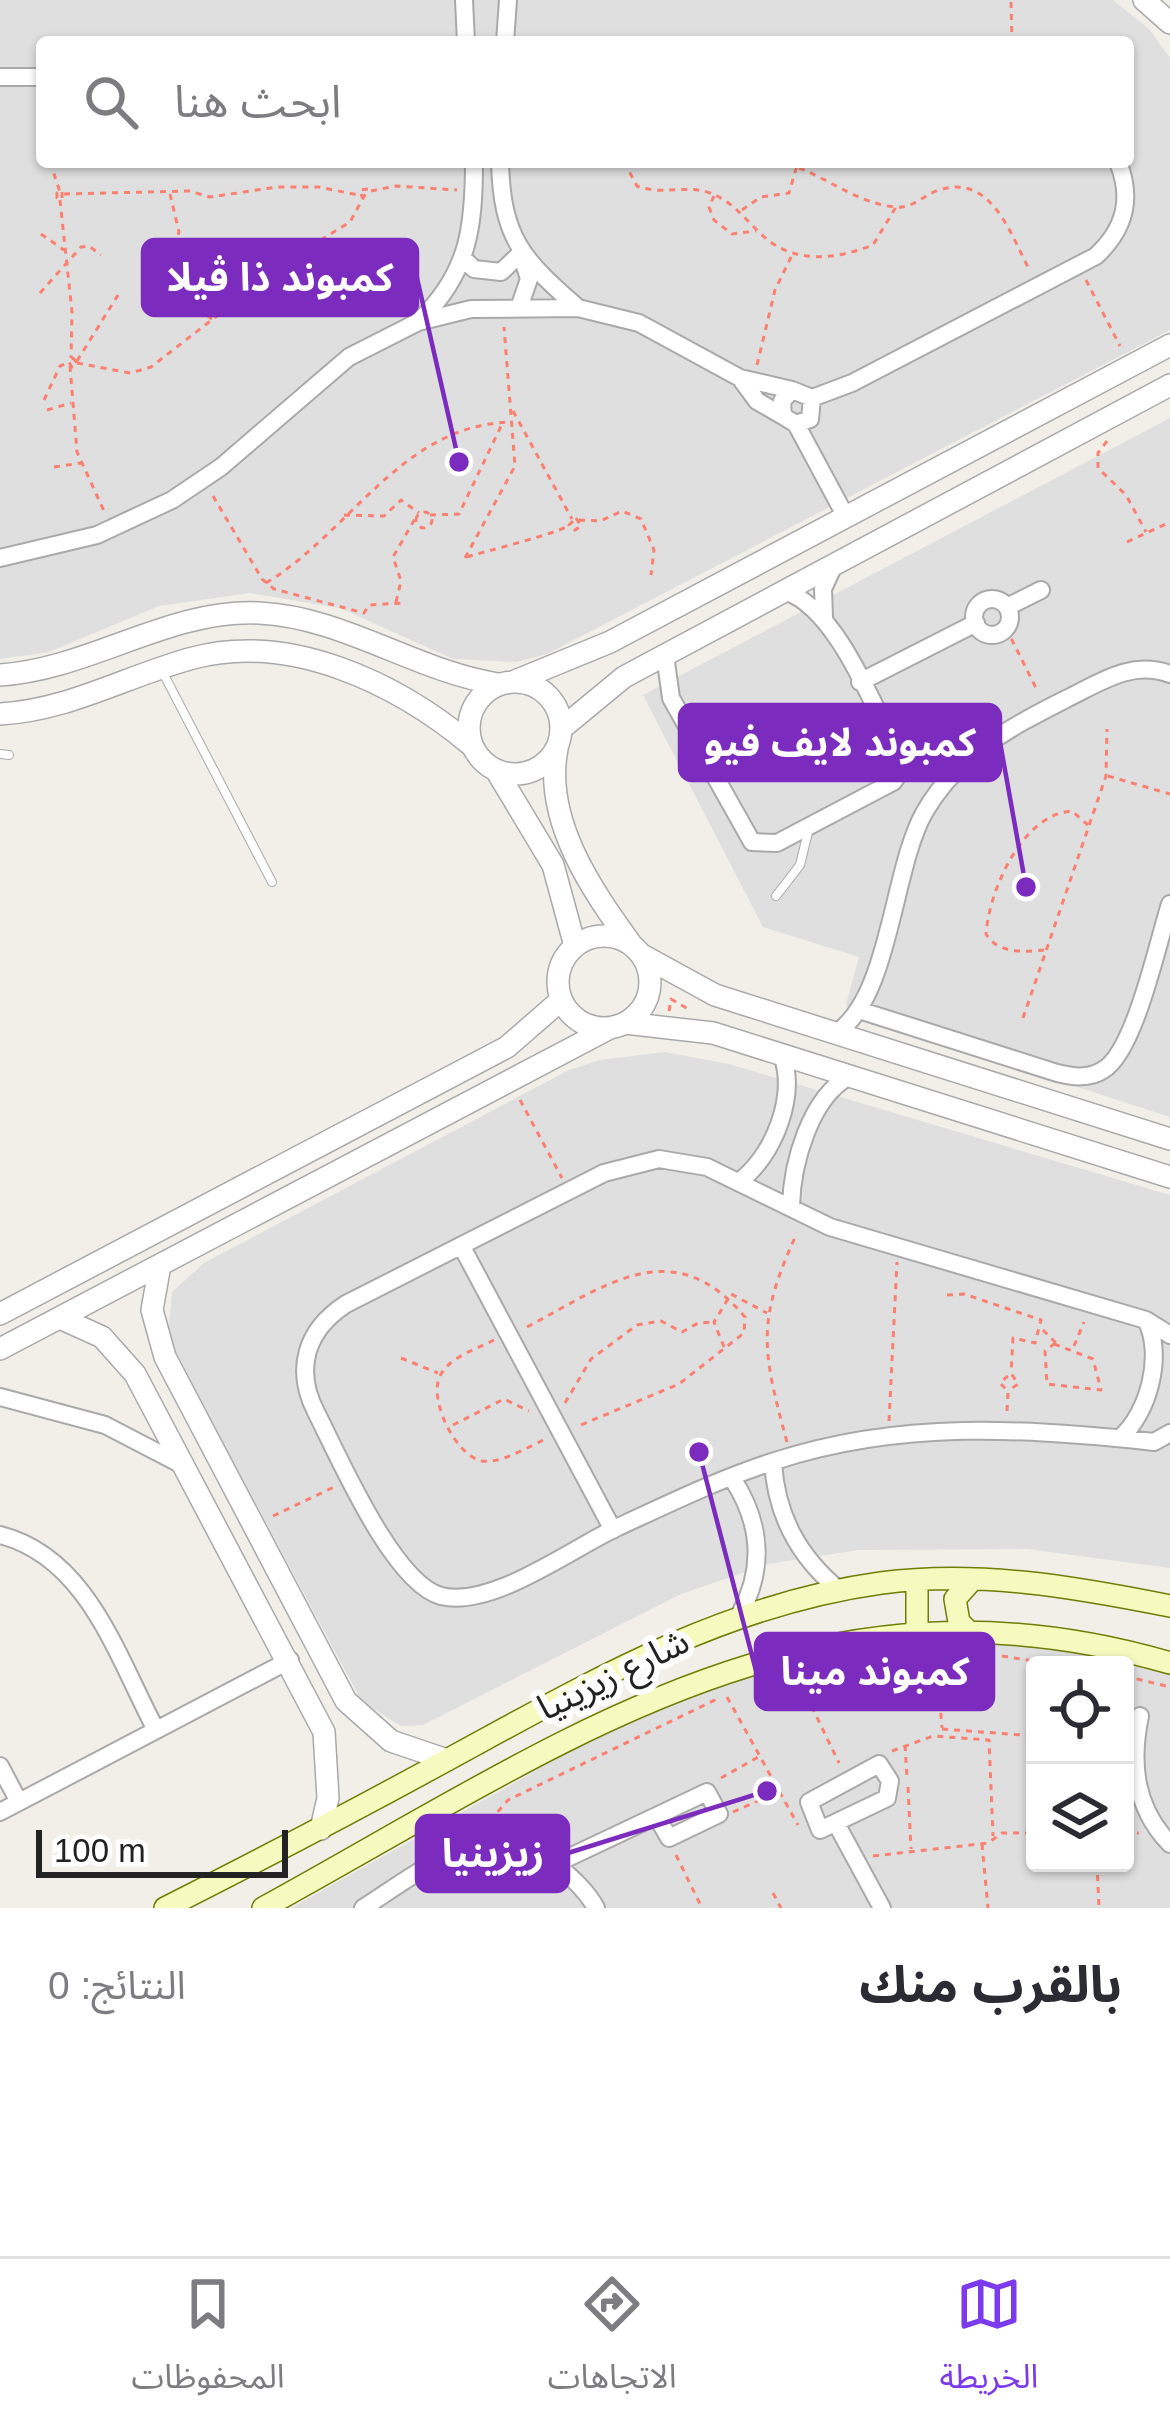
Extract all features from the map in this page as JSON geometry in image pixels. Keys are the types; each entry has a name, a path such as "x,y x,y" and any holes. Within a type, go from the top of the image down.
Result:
{"main road":[{"name":"شارع زيزينيا","path":"165,1908 322,1829 637,1658 740,1614 839,1590 917,1580 1029,1581 1170,1606"},
{"path":"917,1580 917,1631"},
{"path":"967,1630 954,1611 955,1599 972,1580"},
{"name":"شارع زيزينيا","path":"263,1908 593,1727 674,1689 779,1654 917,1631 967,1630 1061,1636 1170,1663"}],"street":[{"path":"464,0 466,36"},
{"path":"505,36 508,0"},
{"path":"1144,0 1170,22"},
{"path":"0,77 36,77"},
{"path":"472,309 464,285 464,259 474,226 474,168"},
{"path":"500,168 502,209 529,279 511,305"},
{"path":"0,558 110,530 204,480 335,367 418,322 472,309 511,305 578,308 658,330 747,379 812,398 872,375 1079,265 1111,243 1121,226 1126,187 1120,168"},
{"path":"464,259 474,268 502,272 521,253"},
{"path":"521,253 578,308"},
{"path":"418,322 464,259"},
{"path":"472,745 472,709 507,682 610,642 1170,345"},
{"path":"747,379 758,401 789,420 814,413 812,398"},
{"path":"496,770 532,771 607,688 1170,385"},
{"path":"792,390 782,401 789,420 846,517"},
{"path":"824,618 823,589 834,565"},
{"path":"1007,607 1041,590"},
{"path":"638,670 671,698 752,842 769,847 893,782 901,771 900,758 824,618 807,600 785,591"},
{"path":"997,600 1007,607 1006,628 989,635 976,623 976,610 984,602 997,600"},
{"path":"0,676 70,665 192,619 259,614 325,624 449,674 507,682 548,695 560,738 554,784 562,822 588,877 649,970 646,1001 617,1025 0,1349"},
{"path":"860,682 976,623"},
{"path":"0,714 40,712 221,652 284,653 314,660 410,702 472,745 496,770 528,816 553,866 575,946"},
{"path":"665,656 671,698"},
{"path":"875,1046 865,1007 915,832 962,763 1012,726 1115,675 1151,668 1170,674"},
{"path":"865,1007 1057,1072 1088,1076 1115,1060 1124,1046 1170,904"},
{"path":"1170,1139 715,995 603,935 575,946 559,970 561,1000 581,1022 684,1027 1170,1177"},
{"path":"0,1314 507,1047 561,1000"},
{"path":"836,1033 865,1007"},
{"path":"740,1181 767,1152 778,1124 788,1082 782,1055"},
{"path":"798,1210 796,1170 822,1100 850,1076"},
{"path":"1170,1335 1146,1320 897,1249 687,1162 659,1160 631,1163 346,1304 315,1331 306,1350 307,1392 398,1563 424,1589 442,1596 477,1597 613,1530 782,1459 888,1436 1006,1429 1154,1442 1170,1433"},
{"path":"462,1247 613,1530"},
{"path":"160,1265 152,1310 165,1357 346,1701 391,1741 447,1760"},
{"path":"60,1318 81,1323 120,1354 290,1660 324,1732 328,1798 322,1829"},
{"path":"1120,1438 1140,1414 1154,1359 1146,1320"},
{"path":"0,1397 105,1425 182,1465"},
{"path":"782,1459 787,1526 814,1568 839,1590"},
{"path":"732,1478 753,1519 758,1552 753,1584 740,1614"},
{"path":"0,1534 41,1550 71,1576 155,1728"},
{"path":"0,1812 290,1660"},
{"path":"1141,1716 1134,1746 1137,1783 1148,1816 1170,1844"},
{"path":"880,1764 891,1786 887,1798 837,1825 820,1830 808,1804 880,1764"},
{"path":"0,1766 19,1802"},
{"path":"555,1864 707,1792 719,1813 668,1837 657,1817"},
{"path":"837,1825 882,1908"},
{"path":"363,1908 441,1858 478,1843 517,1844 555,1864 596,1908"}],"lane":[{"path":"161,669 272,882"},
{"path":"776,896 794,877 809,826"}],"path":[{"path":"1011,2 1012,36"},
{"path":"52,168 62,193 72,403 82,462 110,530"},
{"path":"625,168 630,180 646,190 716,195 741,210 757,231 793,254 833,257 873,244 896,207 941,189 981,193 995,206 1039,286"},
{"path":"741,210 760,197 789,193 798,168"},
{"path":"804,168 832,187 896,207"},
{"path":"62,193 190,191 210,197 277,187 319,187 361,196"},
{"path":"44,400 60,366 72,362 145,370 292,257 350,222 362,188 474,191"},
{"path":"170,194 179,232 173,250 182,266 174,307 196,308 213,320"},
{"path":"716,195 709,207 714,220 732,234 757,231"},
{"path":"41,234 66,250"},
{"path":"40,293 85,245 101,255"},
{"path":"747,379 775,290 793,254"},
{"path":"1079,265 1121,348"},
{"path":"72,362 118,295"},
{"path":"511,305 512,476 465,558 526,536 558,535 574,522 600,521 622,511 641,519 653,542 651,574"},
{"path":"46,410 72,403"},
{"path":"511,406 574,522"},
{"path":"417,515 459,514 503,422"},
{"path":"266,583 310,551 385,477 439,440 512,422"},
{"path":"1110,436 1098,453 1098,468 1126,495 1147,532"},
{"path":"54,467 82,462"},
{"path":"204,480 266,583 284,593 364,613 369,604 403,603"},
{"path":"343,515 379,517 401,500 424,529 432,523 430,514"},
{"path":"395,603 401,586 393,557 417,515"},
{"path":"1127,542 1170,522"},
{"path":"1006,628 1036,688"},
{"path":"1023,1018 1106,776 1107,729"},
{"path":"1106,776 1170,794"},
{"path":"1047,950 1010,950 986,934 1003,871 1021,845 1059,812 1072,811 1089,827"},
{"path":"520,1100 569,1192"},
{"path":"782,1459 769,1375 767,1312 798,1210"},
{"path":"888,1436 897,1249"},
{"path":"648,1270 685,1273 727,1298 746,1324 725,1348 679,1384 554,1420 490,1462 466,1453 450,1426 438,1404 441,1374 508,1334 625,1276 648,1270"},
{"path":"714,1322 727,1298 736,1293 767,1312"},
{"path":"947,1295 964,1294 1038,1317 1035,1343 1013,1338 1011,1373 1018,1384 1008,1391"},
{"path":"1074,1348 1088,1304"},
{"path":"554,1420 591,1359 638,1324 661,1321 682,1333 698,1323 714,1322"},
{"path":"714,1322 725,1348"},
{"path":"1040,1329 1054,1336 1056,1345"},
{"path":"1056,1345 1074,1348 1097,1365 1099,1392 1047,1384 1045,1351 1056,1345"},
{"path":"401,1358 441,1374"},
{"path":"1006,1429 1008,1391 1000,1378 1011,1373"},
{"path":"450,1426 504,1399 554,1420"},
{"path":"271,1517 352,1478"},
{"path":"943,1732 935,1652 952,1652"},
{"path":"984,1653 1026,1660"},
{"path":"778,1673 813,1668"},
{"path":"795,1671 848,1781"},
{"path":"1134,1678 1170,1688"},
{"path":"478,1843 484,1826 508,1800 620,1742 743,1688"},
{"path":"726,1695 800,1828"},
{"path":"943,1732 988,1740 993,1836"},
{"path":"911,1852 905,1743 943,1732 1026,1736"},
{"path":"718,1784 760,1756"},
{"path":"725,1797 738,1813 780,1791"},
{"path":"855,1858 982,1844 993,1836 1026,1834"},
{"path":"668,1837 702,1908"},
{"path":"982,1844 988,1908"},
{"path":"1097,1872 1099,1908"},
{"path":"773,1893 781,1908"}],"shaded area":[{"path":"0,0 1113,0 1149,29 1170,58 1170,330 547,654 516,662 453,659 340,608 250,593 159,606 49,652 0,659"},
{"path":"1170,418 1170,1117 850,1013 846,1004 859,957 763,927 643,695"},
{"path":"665,1052 729,1064 1170,1195 1170,1568 1027,1549 859,1550 768,1564 681,1594 423,1725 401,1726 362,1702 177,1356 168,1336 172,1292 204,1263 569,1070 600,1060"},
{"path":"978,1637 1115,1656 1026,1656 1026,1872 1134,1872 1134,1662 1170,1674 1170,1908 291,1908 628,1719 704,1684 816,1654"}],"place":[{"name":"كمبوند ذا ڤيلا","path":"459,462"},
{"name":"كمبوند لايف فيو","path":"1026,887"},
{"name":"كمبوند مينا","path":"699,1452"},
{"name":"زيزينيا","path":"767,1791"}]}
